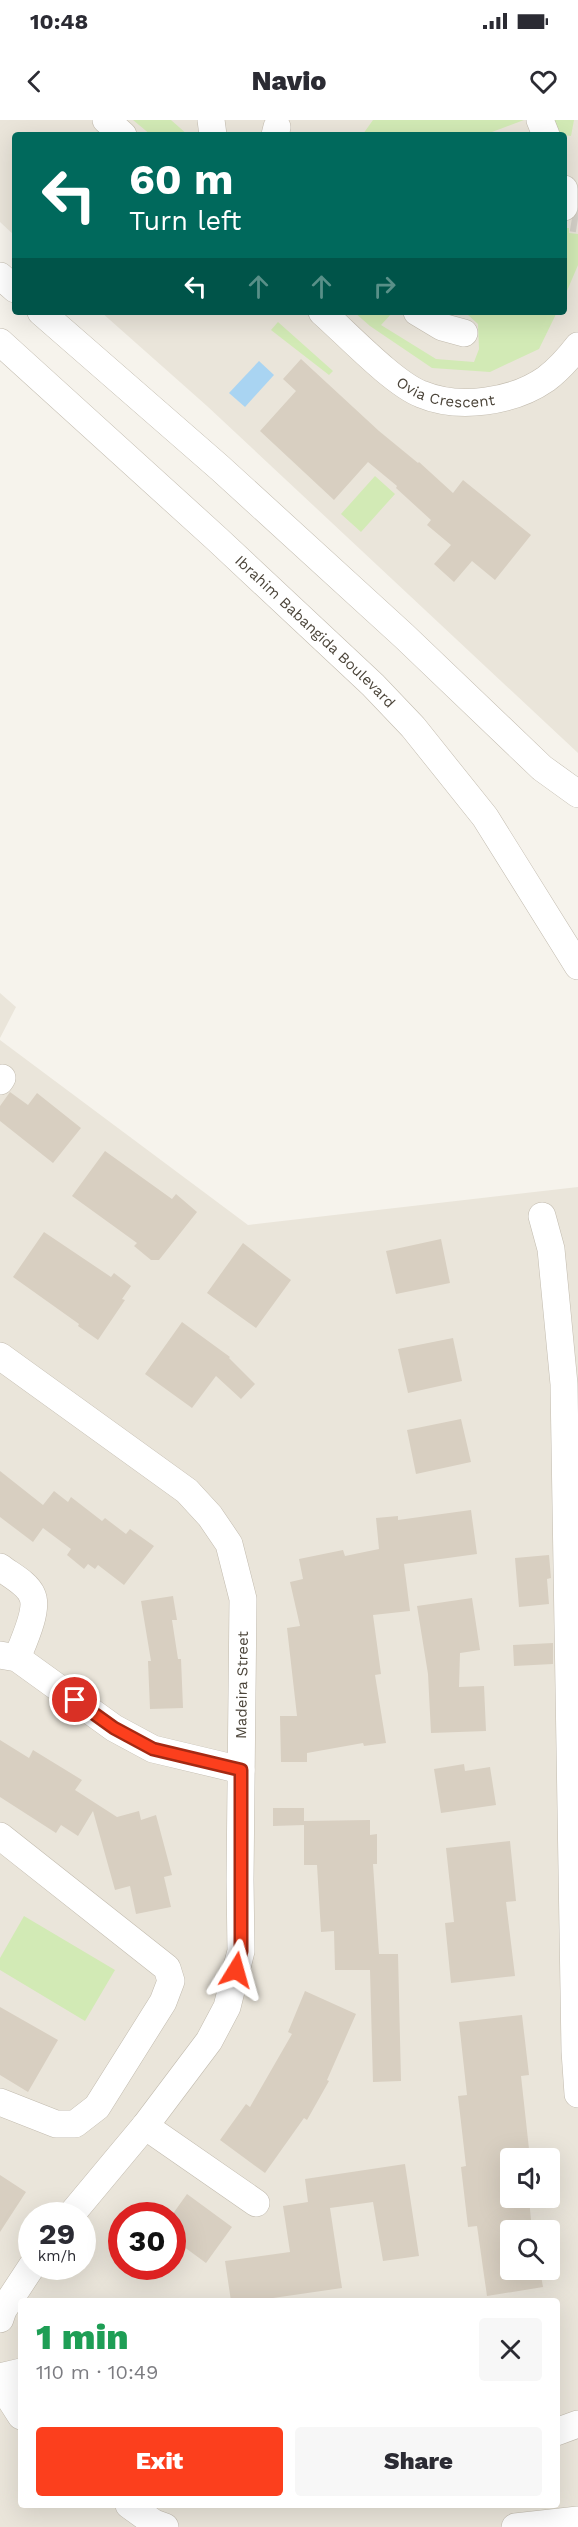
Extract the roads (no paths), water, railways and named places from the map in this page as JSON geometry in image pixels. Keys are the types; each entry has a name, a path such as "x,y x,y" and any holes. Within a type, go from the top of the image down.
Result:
{"street":[{"path":"106,120 120,132"},
{"path":"0,276 12,286"},
{"path":"44,315 220,468 404,636 542,768 578,794"},
{"name":"Ovia Crescent","path":"325,315 400,381 421,394 467,403 520,392 545,380 566,362 578,346"},
{"path":"422,315 442,327 464,333"},
{"name":"Ibrahim Babangida Boulevard","path":"0,342 217,539 373,685 413,727 485,817 578,966"},
{"path":"542,1216 550,1249 564,1384 575,2051 578,2094"},
{"name":"Madeira Street","path":"0,1356 187,1491 210,1516 229,1544 243,1599 241,1951 227,2007 209,2041 145,2126 82,2202"},
{"path":"0,1567 28,1588 35,1606 9,1657 114,1728 153,1749 241,1770"},
{"path":"0,1836 167,1968 171,1981 163,2002 97,2108 75,2124 56,2124 0,2102"},
{"path":"145,2126 256,2203"},
{"path":"0,2319 3,2310 23,2280"},
{"path":"0,2377 18,2373"},
{"path":"0,2383 18,2411"},
{"path":"560,2431 578,2424"},
{"path":"133,2508 154,2523 165,2527"},
{"path":"515,2527 578,2520"}],"water":[{"path":"259,361 274,375 245,407 229,393"}],"tunnel":[{"path":"572,218 578,219"}]}
